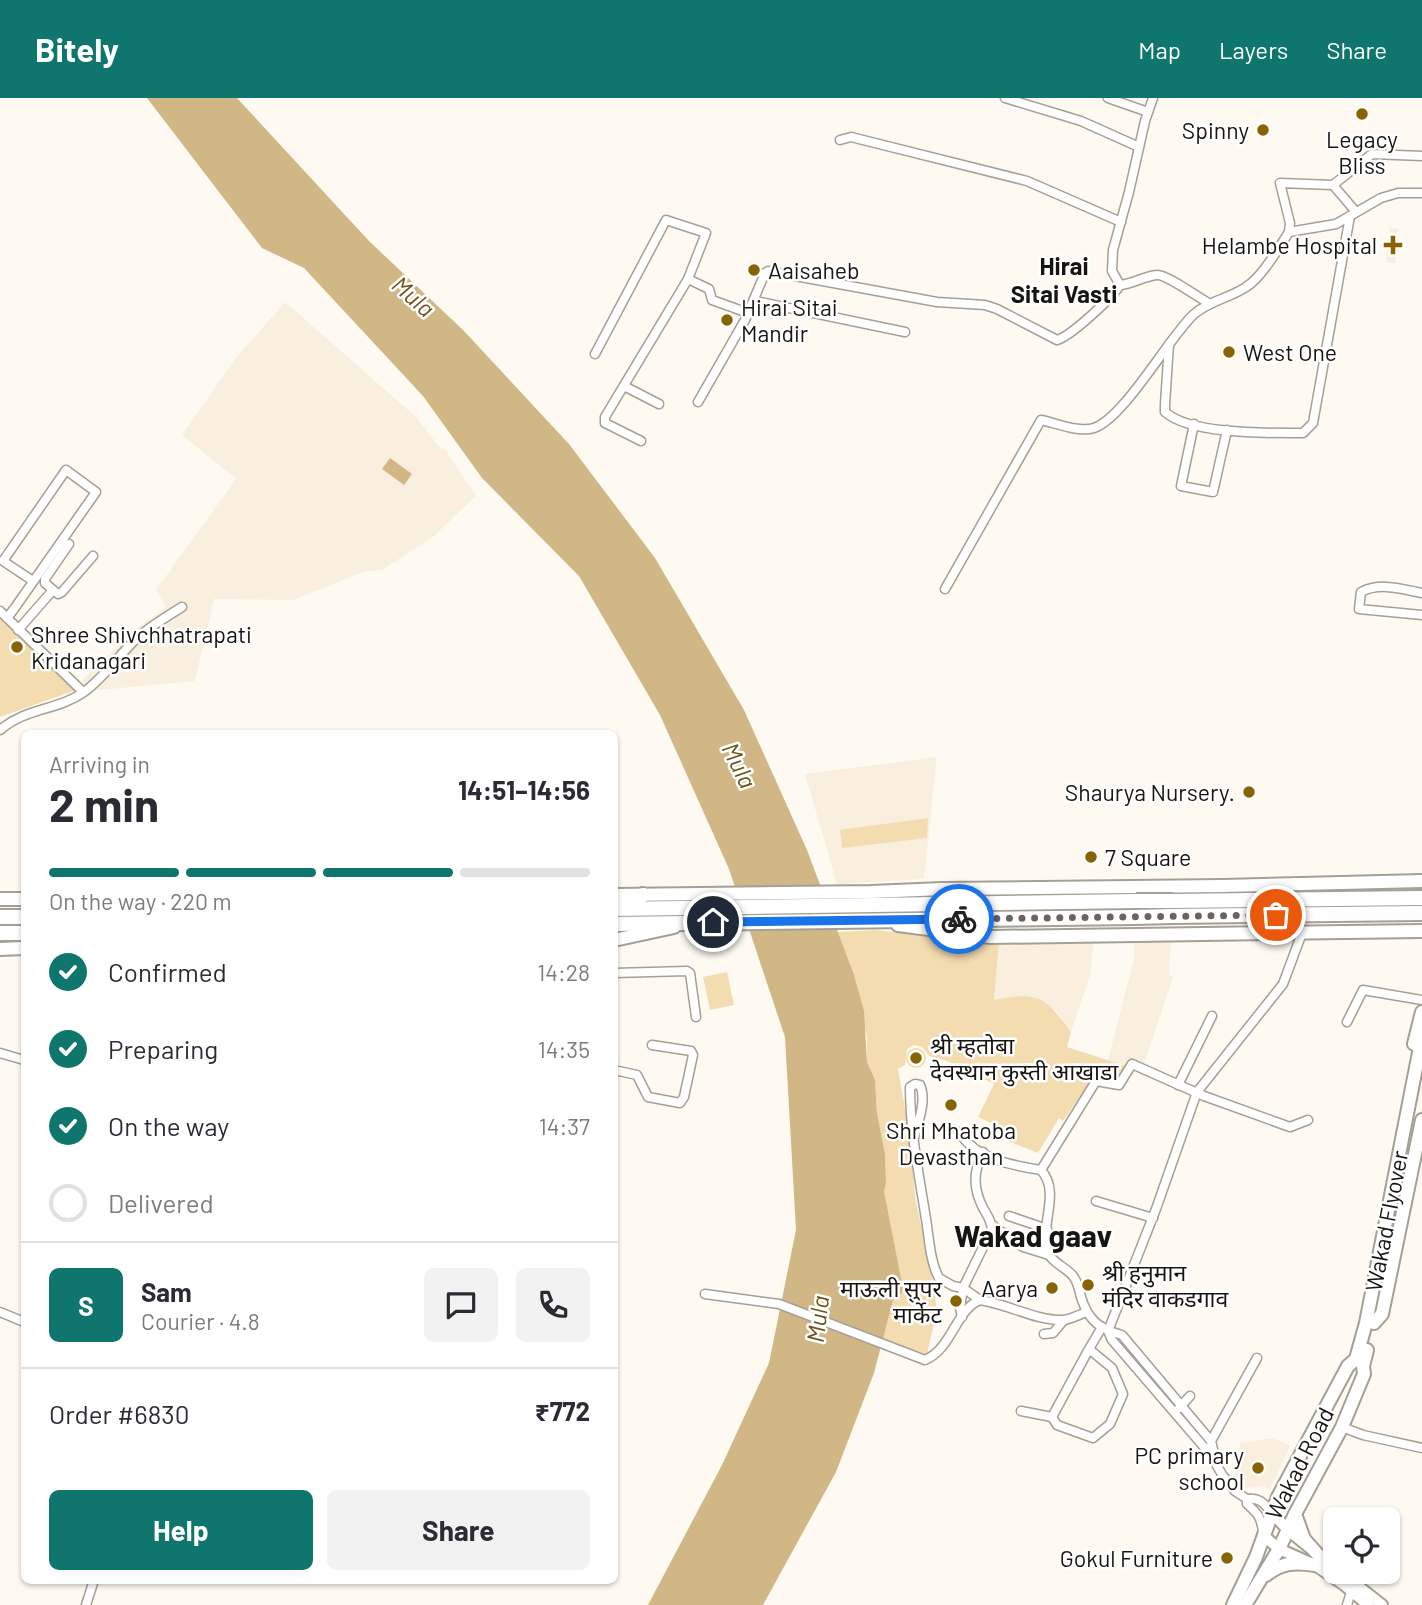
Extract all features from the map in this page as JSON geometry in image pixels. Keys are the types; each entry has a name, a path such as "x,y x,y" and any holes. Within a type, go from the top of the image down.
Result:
{"highway":[{"path":"618,903 643,895"},
{"path":"618,904 871,899 1173,901 1422,898"},
{"path":"618,924 1422,913"},
{"path":"0,918 21,917"},
{"path":"0,933 21,933"}],"main road":[{"path":"871,899 942,889 1422,881"},
{"path":"1144,935 1145,887"},
{"path":"1158,935 1159,887"},
{"path":"643,895 713,901"},
{"path":"0,899 21,899"},
{"path":"874,921 991,937 1422,931"},
{"path":"618,939 695,923"},
{"path":"0,949 21,948"},
{"path":"1422,1012 1420,1034 1364,1310 1370,1323 1382,1314 1418,1167 1422,1120"},
{"name":"Wakad Flyover","path":"1370,1323 1420,1034"},
{"name":"Wakad Flyover","path":"1373,1303 1422,1057"},
{"name":"Wakad Road","path":"1245,1605 1279,1549 1342,1427 1364,1374 1370,1323"},
{"name":"Wakad Road","path":"1233,1605 1278,1497 1348,1366 1356,1359 1370,1323"},
{"path":"1272,1513 1317,1561 1368,1605"},
{"path":"1295,1514 1304,1539 1317,1561"},
{"path":"1264,1535 1279,1549 1323,1563"},
{"path":"1252,1591 1264,1577 1281,1565 1317,1561"},
{"path":"1355,1584 1382,1605"}],"street":[{"path":"1005,98 1081,121 1139,148"},
{"path":"1108,98 1148,112"},
{"path":"698,402 755,301 765,273 772,270 937,302 985,305 1057,340 1069,334 1114,295 1118,283 1112,271 1112,250 1153,98"},
{"path":"840,140 851,137 1027,181 1121,222"},
{"path":"945,589 1041,420 1082,429 1096,427 1141,383 1169,343 1195,313 1250,285 1289,232 1290,223 1280,183 1333,185 1372,154 1422,156"},
{"path":"1169,343 1165,412 1170,416 1194,424 1247,433 1303,433 1313,422 1353,214 1333,185"},
{"path":"1289,232 1336,224 1381,198 1398,193 1422,192"},
{"path":"595,354 666,220 706,233 688,279 604,421 641,441"},
{"path":"1118,283 1130,285 1158,274 1167,276 1210,304"},
{"path":"688,279 709,289 712,300 748,313"},
{"path":"755,301 905,332"},
{"path":"624,386 659,404"},
{"path":"1194,424 1181,486 1213,492 1227,430"},
{"path":"7,618 96,492 65,470 3,561 33,581"},
{"path":"69,544 45,579 45,583 60,594 93,556"},
{"path":"1422,593 1397,588 1369,587 1361,592 1359,609 1422,615"},
{"path":"18,630 53,590"},
{"path":"0,730 14,718 83,692 111,667 135,640 182,607"},
{"path":"0,611 83,692"},
{"path":"1052,1417 1089,1349 1105,1329 1153,1217 1197,1092 1283,984 1302,933"},
{"path":"618,973 687,971 690,974 696,1017"},
{"path":"1347,1022 1363,990 1422,1000"},
{"path":"1178,1085 1212,1016"},
{"path":"618,1071 637,1075 648,1097 680,1102 684,1097 693,1055 691,1051 652,1045"},
{"path":"0,1053 21,1059"},
{"path":"1041,1170 1096,1081 1119,1086 1129,1067 1135,1064 1178,1085 1290,1127 1308,1120"},
{"path":"914,1138 923,1099 923,1089 915,1084 910,1087 914,1138 937,1274 949,1284 963,1288 980,1300 1009,1306 1029,1314 1064,1320 1086,1312"},
{"path":"959,1132 968,1143 999,1162 1041,1170 1046,1176 1050,1186 1047,1229 1049,1255"},
{"path":"983,1152 974,1170 974,1176 981,1202 992,1225 1023,1247 1049,1255 1075,1278 1086,1312 1105,1329 1204,1447 1212,1446"},
{"path":"1096,1201 1153,1217"},
{"path":"1009,1216 1047,1229"},
{"path":"962,1317 960,1308 963,1288 976,1265 992,1225"},
{"path":"705,1294 779,1304 919,1359 930,1358 940,1349 975,1301 980,1300"},
{"path":"0,1312 21,1321"},
{"path":"1044,1334 1053,1333 1064,1320"},
{"path":"1105,1329 1122,1335 1182,1404 1212,1446 1223,1476 1235,1491 1247,1499 1255,1497 1262,1501 1272,1513"},
{"path":"1021,1411 1052,1417 1057,1425 1093,1438 1110,1424 1123,1394 1112,1368 1089,1349"},
{"path":"1212,1446 1257,1358"},
{"path":"1175,1412 1190,1396"},
{"path":"1342,1427 1363,1435 1422,1448"},
{"path":"1247,1499 1247,1504 1258,1513 1264,1535"},
{"path":"86,1605 93,1584"},
{"path":"1347,1605 1351,1592"}],"shaded area":[{"name":"Helambe Hospital","path":"1390,228 1399,229 1395,263 1386,262"},
{"path":"285,302 416,417 442,450 444,448 476,496 433,537 382,570 363,572 293,600 214,599 195,681 89,691 81,681 137,628 166,607 156,590 236,479 182,435 235,359"},
{"name":"Shree Shivchhatrapati Kridanagari","path":"0,616 69,678 78,681 76,690 0,717"},
{"path":"937,757 924,879 837,884 805,774"},
{"path":"928,818 927,838 842,848 840,830"},
{"path":"876,930 999,942 994,1000 1021,996 1040,1000 1055,1011 1071,1032 1067,1047 1126,1066 1121,1080 1097,1072 1063,1121 1059,1118 1038,1153 1000,1138 995,1125 978,1117 994,1084 947,1061 929,1056 922,1047 914,1045 907,1049 905,1065 898,1069 916,1202 937,1311 927,1354 882,1340 893,1299 903,1288 884,1191 885,1154 877,1113 875,1080 867,1062 867,1036 837,932"},
{"path":"1134,939 1171,939 1169,975 1173,977 1144,1064 1129,1059 1126,1066 1108,1060 1134,959"},
{"path":"1094,941 1090,975 1071,1032 1055,1009 994,1001 999,942"},
{"path":"727,972 734,1005 710,1010 703,977"},
{"name":"श्री म्हतोबा देवस्थान कुस्ती आखाडा","path":"912,1048 920,1048 926,1058 920,1068 912,1068 906,1062 906,1054"},
{"name":"PC primary school","path":"1273,1438 1290,1446 1270,1490 1263,1486 1239,1489 1235,1476 1240,1443"}],"water":[{"name":"Mula","path":"147,98 237,98 369,241 463,330 569,444 655,558 744,710 807,850 854,975 864,1011 867,1062 875,1080 877,1113 885,1154 884,1191 903,1288 902,1293 893,1300 874,1373 836,1472 763,1605 648,1605 722,1465 769,1363 796,1230 785,1037 729,869 660,715 579,576 482,478 423,396 304,268 262,248"},
{"path":"390,458 412,474 404,485 382,469"}],"way so far":[{"path":"959,919 1276,915"}],"place":[{"name":"Legacy Bliss","path":"1362,114"},
{"name":"Spinny","path":"1263,130"},
{"name":"Helambe Hospital","path":"1393,245"},
{"name":"Aaisaheb","path":"754,270"},
{"name":"Hirai Sitai Mandir","path":"727,320"},
{"name":"West One","path":"1229,352"},
{"name":"Shree Shivchhatrapati Kridanagari","path":"17,647"},
{"name":"Shaurya Nursery.","path":"1249,792"},
{"name":"7 Square","path":"1091,857"},
{"name":"श्री म्हतोबा देवस्थान कुस्ती आखाडा","path":"916,1058"},
{"name":"Shri Mhatoba Devasthan","path":"951,1105"},
{"name":"श्री हनुमान मंदिर वाकडगाव","path":"1088,1285"},
{"name":"Aarya","path":"1052,1288"},
{"name":"माऊली सुपर मार्केट","path":"956,1301"},
{"name":"PC primary school","path":"1258,1468"},
{"name":"Gokul Furniture","path":"1227,1558"}],"district":[{"name":"Hirai Sitai Vasti","path":"1064,279"},
{"name":"Wakad gaav","path":"1033,1235"}],"route":[{"path":"713,922 959,919"}]}
